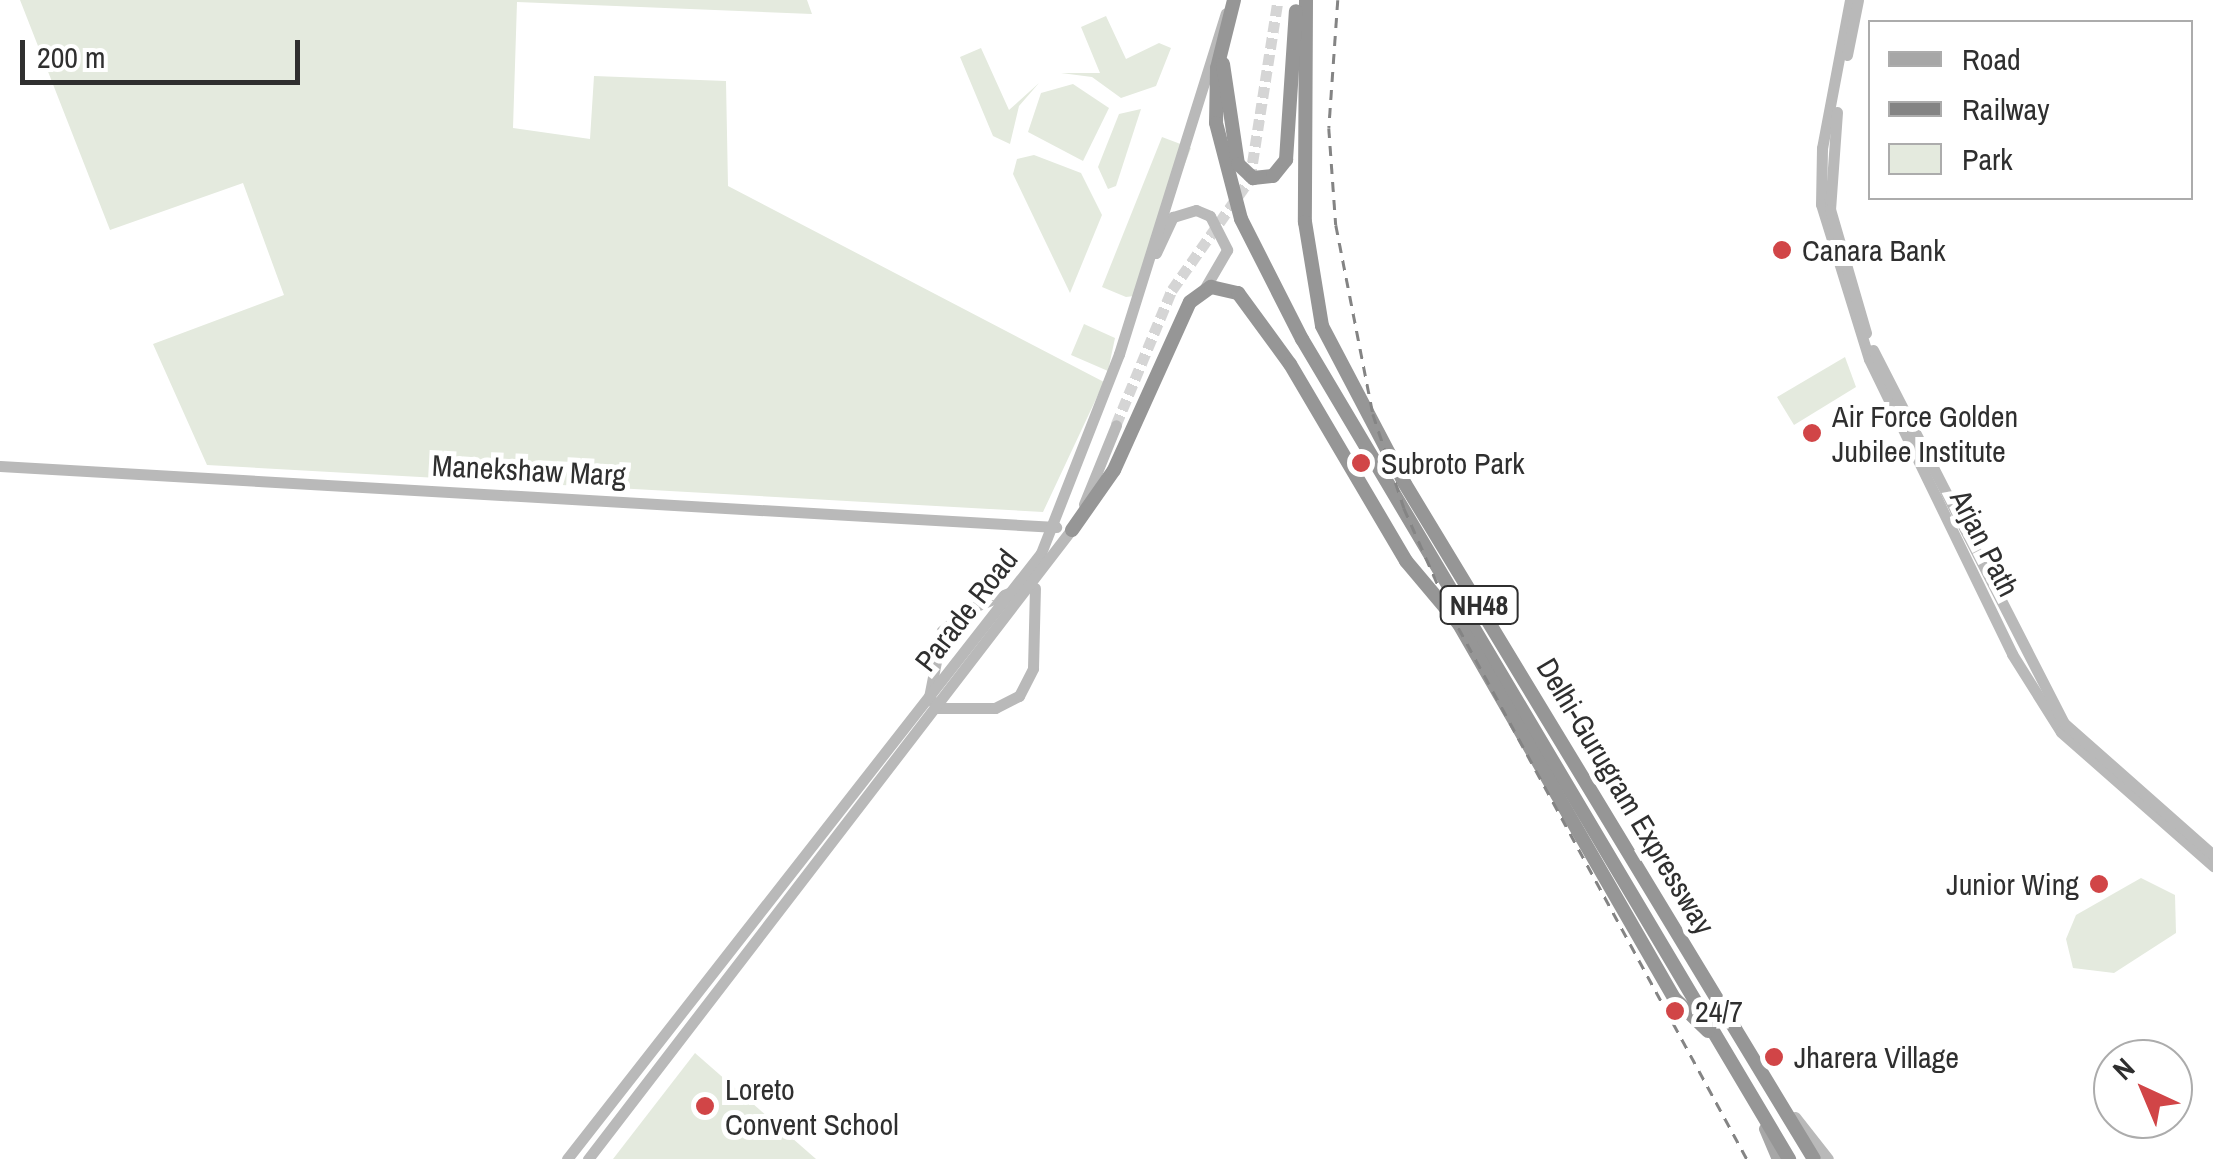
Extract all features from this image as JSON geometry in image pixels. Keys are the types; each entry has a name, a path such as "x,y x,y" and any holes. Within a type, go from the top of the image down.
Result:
{"highway":[{"name":"NH48","path":"1220,55 1234,0"},
{"path":"1220,55 1238,164 1253,178 1273,176 1287,154 1302,0"},
{"name":"Delhi-Gurugram Expressway","path":"1302,0 1306,222 1322,326 1405,484 1814,1159"},
{"name":"Delhi-Gurugram Expressway","path":"1220,55 1216,123 1246,230 1302,338 1789,1159"},
{"path":"1072,530 1114,470 1176,324 1205,288 1231,290 1258,315 1406,561 1459,624 1675,999 1717,1038"}],"main road":[{"path":"1747,1089 1778,1159"}],"street":[{"name":"Parade Road","path":"567,1159 1016,590 1056,527 1136,298 1202,75 1234,0"},
{"name":"Arjan Path","path":"1850,0 1822,148 1821,204 1868,358 2012,654 2061,732 2213,866"},
{"name":"Arjan Path","path":"1858,0 1830,156 1830,210 1870,342 2064,723 2213,855"},
{"path":"1136,298 1168,224 1187,211 1210,216 1226,239 1205,288"},
{"name":"Parade Road","path":"588,1159 1035,585 1072,530 1116,425"},
{"name":"Manekshaw Marg","path":"0,466 1056,527"},
{"path":"1016,590 971,608 942,632 929,697 938,708 995,708 1020,696 1033,668 1035,585"},
{"path":"726,956 740,965"},
{"path":"1767,1082 1828,1159"}],"green space":[{"path":"20,0 807,0 812,14 517,2 513,128 590,139 594,76 726,81 728,186 1104,382 1043,512 207,465 153,344 284,295 243,183 110,230"},
{"path":"1106,16 1126,59 1159,43 1171,48 1156,86 1121,98 1092,77 1061,73 1100,73 1081,27"},
{"path":"981,48 1009,110 1039,83 1019,106 1010,144 993,136 960,57"},
{"path":"1073,84 1109,108 1083,161 1028,132 1041,93"},
{"path":"1141,109 1116,186 1108,189 1098,167 1119,114"},
{"path":"1162,137 1191,148 1134,296 1126,297 1102,287"},
{"path":"1034,155 1081,173 1102,215 1070,293 1013,174 1017,159"},
{"path":"1084,324 1115,338 1108,371 1071,355"},
{"path":"1845,357 1856,387 1794,425 1777,397"},
{"path":"2141,878 2175,895 2176,933 2114,973 2073,968 2066,939 2076,915"},
{"name":"Loreto Convent School","path":"695,1053 816,1159 613,1159"}],"tunnel":[{"path":"1116,425 1172,290 1250,179 1278,0"}],"railway":[{"path":"1338,0 1329,128 1336,225 1373,414 1404,508 1450,612 1747,1159"}],"place":[{"name":"Canara Bank","path":"1782,250"},
{"name":"Air Force Golden Jubilee Institute","path":"1812,433"},
{"name":"Subroto Park","path":"1361,463"},
{"name":"Junior Wing","path":"2099,884"},
{"name":"24/7","path":"1675,1011"},
{"name":"Jharera Village","path":"1774,1057"},
{"name":"Loreto Convent School","path":"705,1106"}]}
